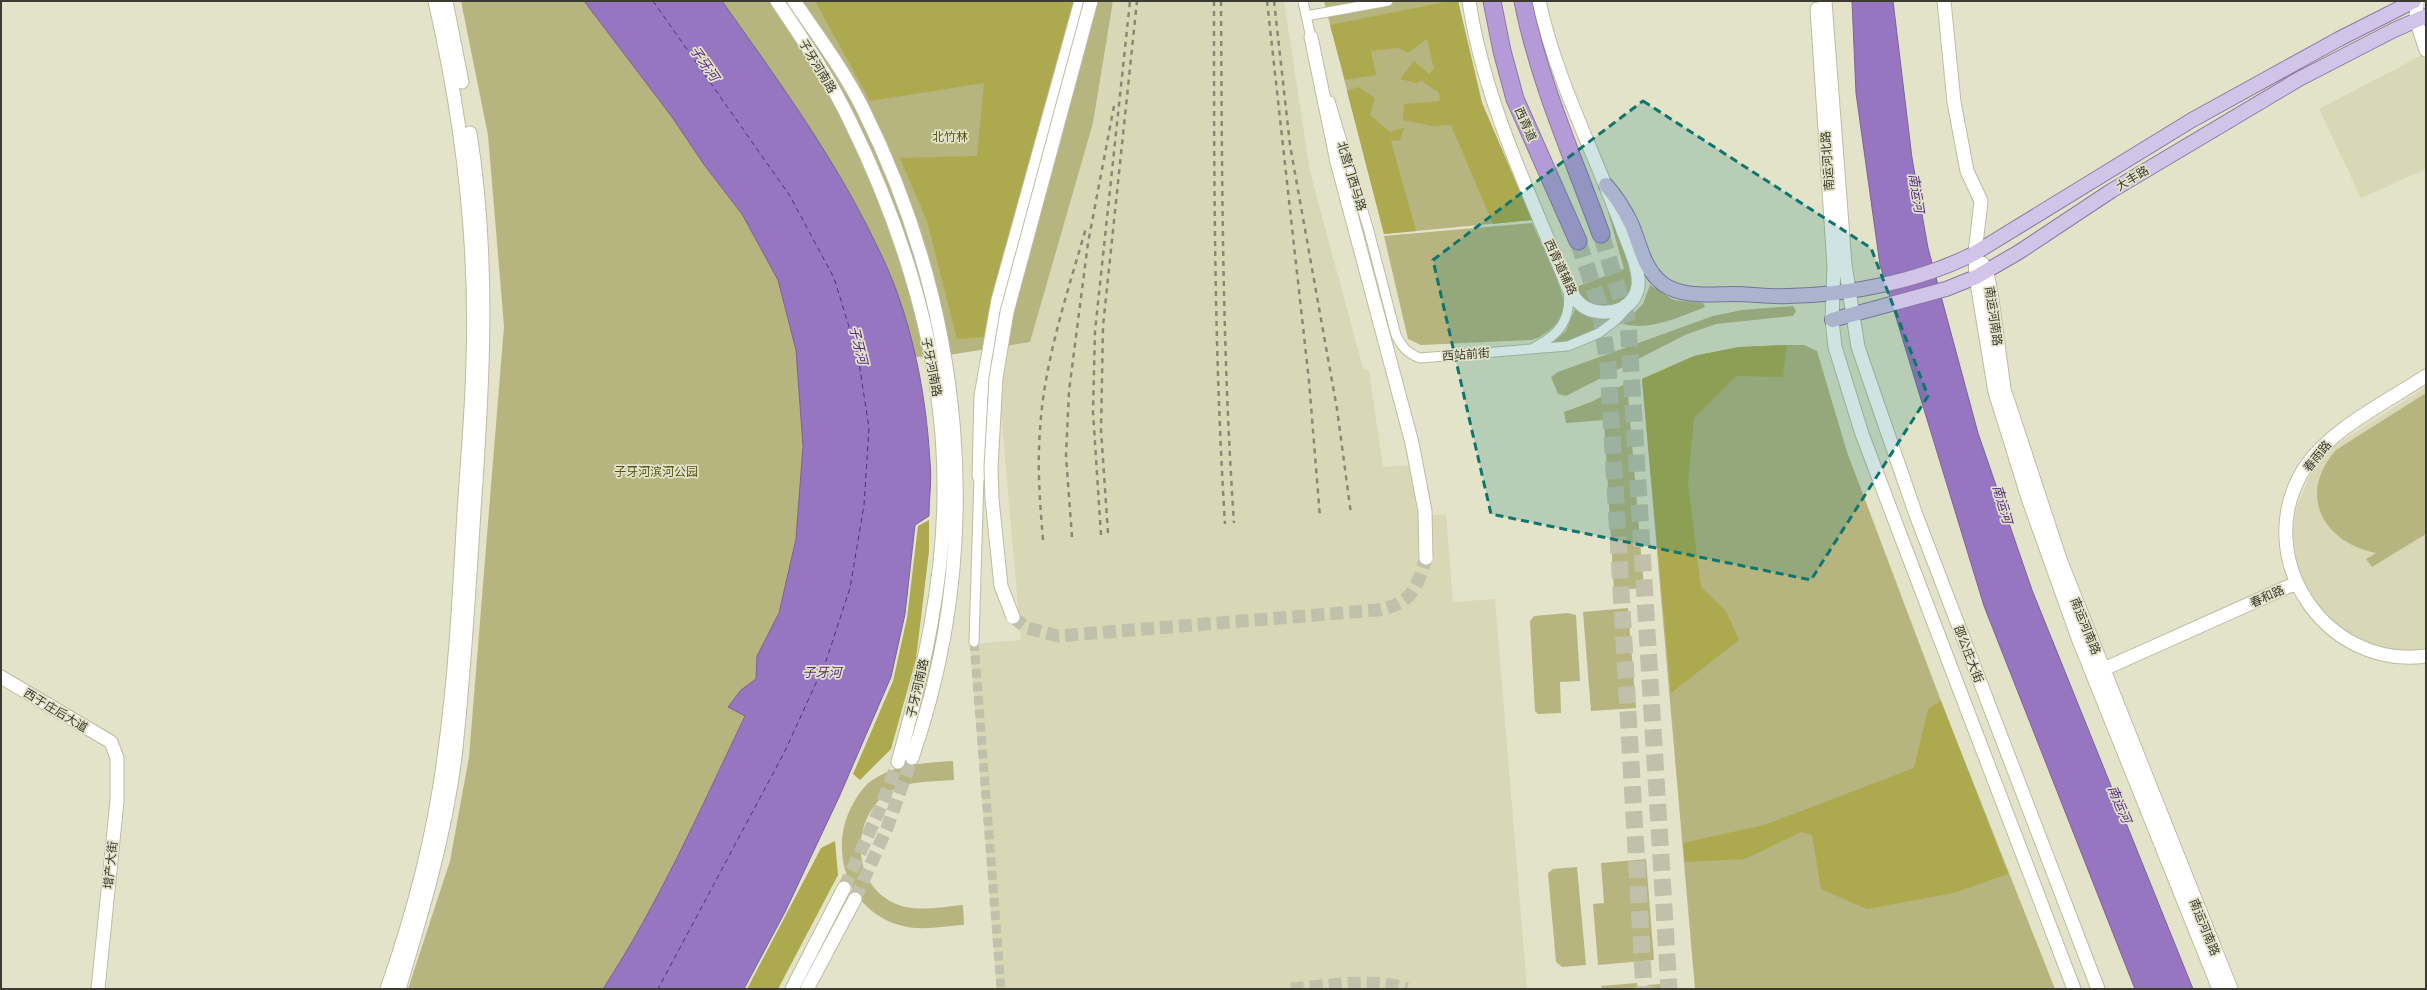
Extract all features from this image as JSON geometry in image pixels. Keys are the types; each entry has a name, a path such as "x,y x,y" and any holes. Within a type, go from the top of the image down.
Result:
{"highway":[{"name":"西青道","path":"1492,1 1516,98 1578,241"},
{"path":"1523,1 1530,37 1546,90 1601,234"}],"main road":[{"name":"大丰路","path":"1832,292 1876,286 1941,269 1975,253 2192,120 2399,4 2416,1"},
{"name":"大丰路","path":"1832,320 1882,308 1946,289 1982,275 2111,191 2201,136 2306,75 2421,18"},
{"path":"2192,120 2201,136"},
{"path":"1606,185 1617,198 1630,223 1644,259 1663,284 1676,290 1693,294 1788,296 1832,292"}],"street":[{"path":"387,989 424,865 445,750 457,632 473,359 473,294 465,160 455,90 435,1"},
{"path":"399,989 427,894 454,758 480,433 483,360 480,225 474,161 456,49 446,1"},
{"name":"子牙河南路","path":"777,1 815,59 850,120 876,177 908,270 934,370 944,461 942,542 925,654 898,762"},
{"name":"子牙河南路","path":"794,1 840,70 862,108 900,191 931,290 946,367 957,454 956,554 933,692 912,758"},
{"path":"974,642 981,396 998,300 1081,1"},
{"path":"1013,617 1002,586 992,499 991,452 996,378 1007,312 1076,64 1091,1"},
{"name":"北营门西马路","path":"1303,1 1311,37 1369,231 1396,335 1405,350"},
{"path":"1306,16 1388,1"},
{"name":"西青道辅路","path":"1469,1 1480,57 1505,138 1567,285 1578,302 1592,310 1612,312 1629,305"},
{"path":"1539,1 1579,122 1606,185 1636,268 1638,287 1629,305"},
{"path":"1546,1 1558,61"},
{"name":"南运河北路","path":"1816,1 1834,266 1832,320"},
{"name":"南运河北路","path":"1825,1 1848,291 1852,316"},
{"path":"1944,1 1954,102 1967,171 1981,201 1975,253"},
{"path":"2416,1 2421,18 2426,50"},
{"path":"2399,4 2421,18"},
{"path":"1311,37 1337,162 1412,443 1425,511 1426,558"},
{"name":"南运河南路","path":"1975,253 1982,275 2004,389 2061,562 2098,672 2219,989"},
{"path":"1530,350 1550,339 1564,323 1569,302 1567,285"},
{"name":"西站前街","path":"1405,350 1420,358 1568,346 1591,338 1616,320 1629,305"},
{"name":"邵公庄大街","path":"1852,316 1858,347 1872,391 1916,516 2098,989"},
{"name":"邵公庄大街","path":"1832,320 1835,347 1862,434 2074,989"},
{"name":"春雨路","path":"2296,583 2288,547 2287,525 2297,484 2306,467 2333,436 2426,376"},
{"name":"春和路","path":"2098,672 2296,583 2312,611 2329,629 2350,641 2370,651 2397,657 2426,656"},
{"name":"南运河南路","path":"2098,672 2231,989"},
{"name":"西于庄后大道","path":"1,677 110,742"},
{"name":"增产大街","path":"98,989 117,801 117,758 110,742"},
{"path":"792,989 844,888"},
{"path":"807,989 855,899"}],"highlighted area":[{"path":"1643,101 1871,248 1928,396 1811,580 1491,514 1433,260"}],"shaded area":[{"path":"815,1 1075,1 998,336 957,339 927,221 900,158 977,156 984,83 870,101"},
{"path":"1113,1 1284,1 1310,172 1363,368 1369,371 1383,467 1410,465 1418,517 1446,514 1453,602 1495,599 1527,989 997,989 970,644 1021,640 1000,400 1009,344 1030,341 1093,123"},
{"path":"1450,1 1458,1 1482,103 1532,220 1493,224 1451,125 1433,126 1403,120 1404,104 1440,101 1439,93 1422,81 1416,83 1400,79 1414,61 1429,74 1434,69 1427,39 1408,53 1399,48 1371,51 1376,75 1345,80 1330,25"},
{"path":"2426,53 2426,169 2361,198 2319,109"},
{"path":"1358,87 1375,98 1370,115 1390,132 1404,128 1400,140 1391,141 1416,231 1384,234 1347,91"},
{"path":"1787,345 1783,377 1736,376 1694,418 1688,483 1701,587 1726,611 1739,640 1671,693 1642,379 1694,356 1739,347"},
{"path":"2426,387 2426,651 2401,652 2375,646 2346,633 2329,620 2304,586 2296,559 2293,529 2297,506 2311,473 2331,448"},
{"path":"929,520 929,551 916,659 891,749 860,780 853,774 893,681 907,618 918,526"},
{"path":"1941,701 2008,874 1953,893 1867,909 1821,889 1812,835 1801,832 1745,859 1685,862 1683,843 1764,825 1914,768 1928,709"},
{"path":"835,841 838,875 778,989 747,989 821,848"}],"green space":[{"name":"子牙河滨河公园","path":"461,1 605,1 774,238 811,345 806,593 624,989 408,989 450,861 469,757 504,326 488,135"},
{"name":"北竹林","path":"706,1 1113,1 1093,123 1030,342 955,354 901,358"},
{"path":"1324,1 1458,1 1482,103 1532,220 1384,234"},
{"path":"1608,212 1626,258 1631,276 1631,282 1628,292 1623,300 1606,306 1589,302 1581,296 1576,287 1624,269"},
{"path":"1532,223 1556,277 1563,299 1563,312 1553,327 1543,335 1532,340 1421,345 1408,339 1384,236"},
{"path":"1650,285 1674,300 1703,303 1705,307 1665,322 1644,326 1623,324 1643,304"},
{"path":"1793,306 1796,311 1793,316 1716,324 1685,335 1566,396 1558,394 1551,377 1558,372 1713,316 1742,310"},
{"path":"1575,309 1592,318 1607,320 1608,322 1581,337 1551,344 1566,331"},
{"path":"1804,345 1817,351 1847,452 1941,701 2055,989 1695,989 1642,379 1694,356 1739,347"},
{"path":"1627,383 1644,588 1614,590 1604,420 1566,423 1564,412 1591,402"},
{"path":"2426,393 2426,534 2372,567 2366,559 2376,553 2357,547 2341,538 2329,527 2321,514 2317,499 2318,483 2324,467 2336,450"},
{"path":"1628,608 1636,708 1591,711 1583,612"},
{"path":"1568,613 1576,615 1580,681 1560,682 1561,713 1538,714 1535,711 1530,621 1534,616"},
{"path":"953,761 954,780 904,785 889,792 876,803 868,817 862,833 861,849 863,866 869,881 880,894 894,903 911,908 919,909 963,905 964,925 918,928 903,926 884,919 868,908 856,893 847,877 843,858 842,839 846,820 861,791 868,783 880,775 910,765"},
{"path":"1646,859 1654,960 1598,965 1593,904 1604,903 1601,863"},
{"path":"1577,867 1586,965 1562,967 1556,962 1548,873 1553,869"},
{"path":"1637,983 1638,989 1602,989 1601,986"},
{"path":"1676,983 1677,989 1648,989 1647,985"}],"water":[{"name":"子牙河","path":"584,1 722,1 805,120 861,213 889,271 899,297 914,351 925,407 931,468 929,516 915,525 905,614 891,677 840,795 785,912 744,989 603,989 643,923 661,889 696,820 745,716 728,707 741,690 756,679 757,656 779,613 796,539 803,446 796,350 778,280 742,214 705,166 672,117"},
{"name":"南运河","path":"1852,1 1893,1 1912,158 1928,248 1978,433 2032,590 2193,989 2135,989 1984,606 1880,265 1856,93"}],"ferry route":[{"path":"653,1 790,196 834,278 858,356 869,428 864,505 850,588 826,661 785,751 658,989"}],"tunnel":[{"path":"1601,234 1628,322 1669,989"},
{"path":"1578,241 1599,304 1608,365 1644,989"},
{"path":"1013,617 1027,628 1058,636 1378,610 1390,607 1406,599 1416,586 1426,558"},
{"path":"974,642 1001,989"},
{"path":"855,899 887,828 912,758"},
{"path":"844,888 878,813 898,762"},
{"path":"1291,989 1349,983 1393,985 1407,989"}],"railway":[{"path":"1101,535 1093,412 1095,331 1130,1"},
{"path":"1108,533 1101,430 1103,326 1137,1"},
{"path":"1214,1 1217,328 1221,459 1225,524"},
{"path":"1221,1 1222,197 1225,327 1234,523"},
{"path":"1267,1 1309,381 1320,517"},
{"path":"1274,1 1290,145 1337,409 1351,514"},
{"path":"1072,537 1066,456 1069,391 1088,243 1114,106"},
{"path":"1043,540 1039,471 1039,444 1042,405 1057,328 1086,228"}]}
